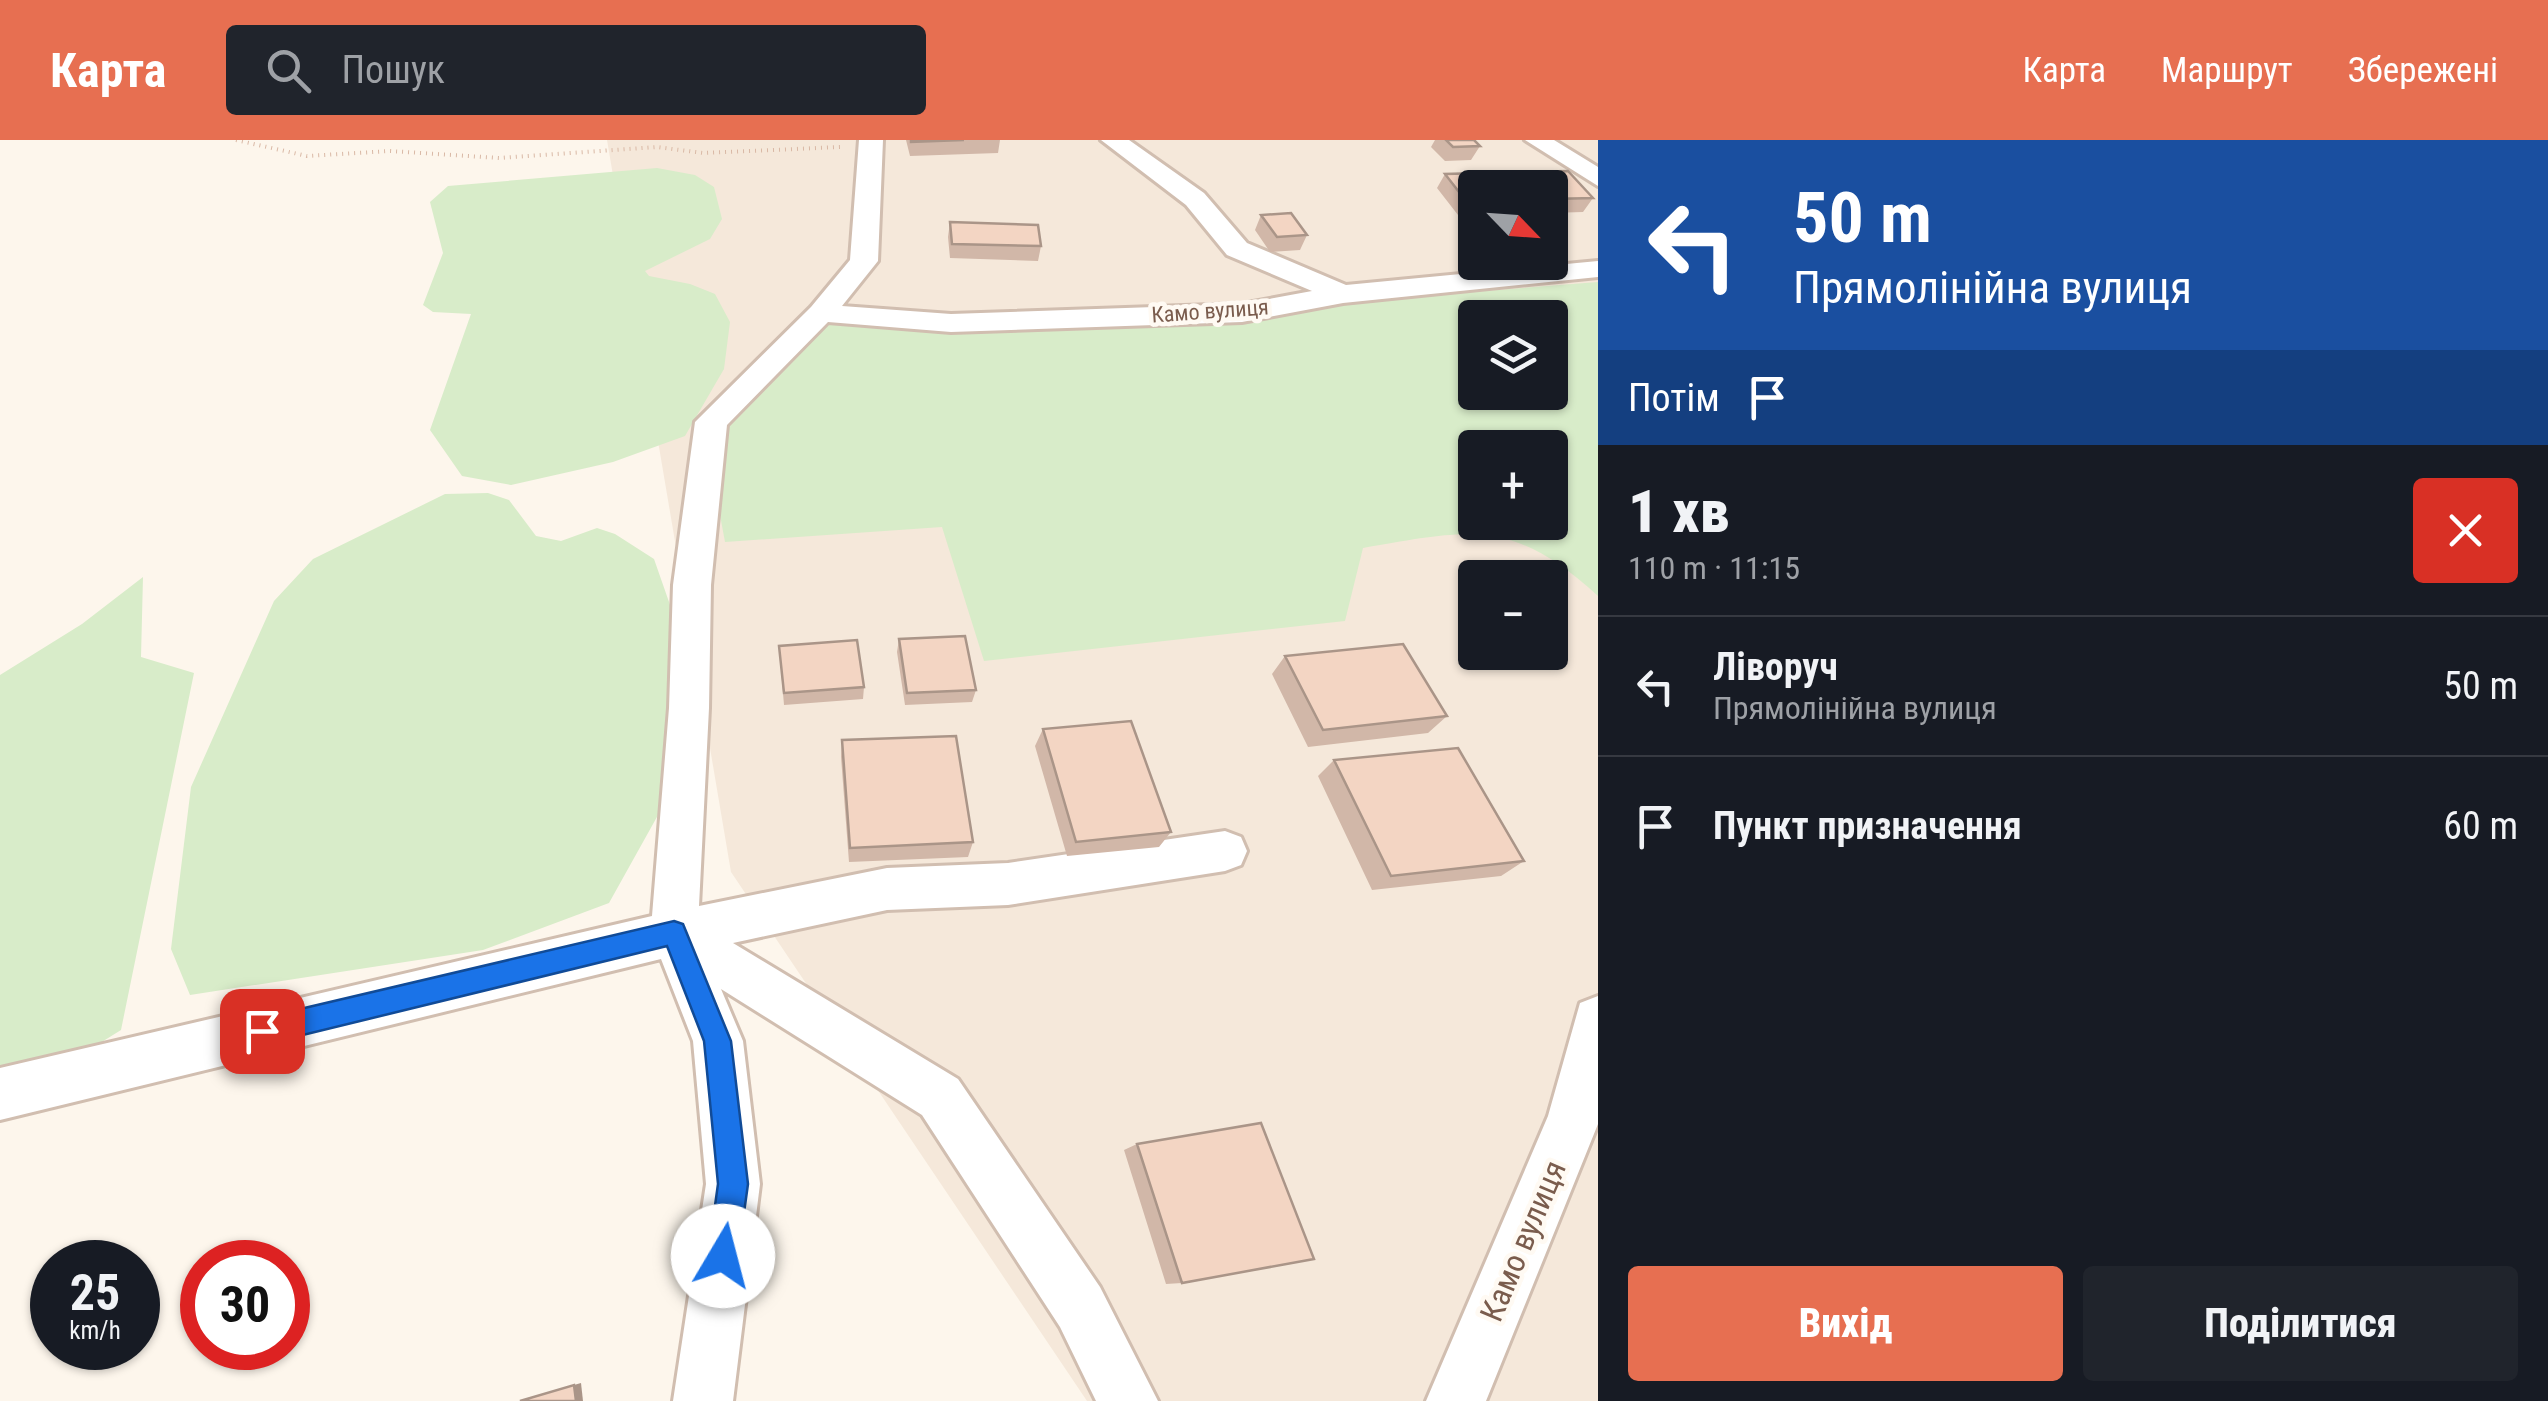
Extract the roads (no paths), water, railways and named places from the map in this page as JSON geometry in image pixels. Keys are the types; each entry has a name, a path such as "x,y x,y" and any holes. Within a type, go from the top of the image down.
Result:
{"street":[{"path":"1113,140 1195,200 1237,249 1343,294"},
{"path":"1543,143 1590,140"},
{"path":"1543,143 1598,178"},
{"path":"703,1401 733,1184 718,1041 674,932 689,708 692,586 711,422 821,313 864,261 871,147"},
{"name":"Камо вулиця","path":"821,313 951,323 1222,314 1343,294 1598,269"},
{"path":"0,1094 674,932 887,889 1008,884 1225,851"},
{"path":"674,932 940,1097 1080,1307 1128,1401"},
{"name":"Камо вулиця","path":"1456,1401 1574,1118 1598,1021"}]}
